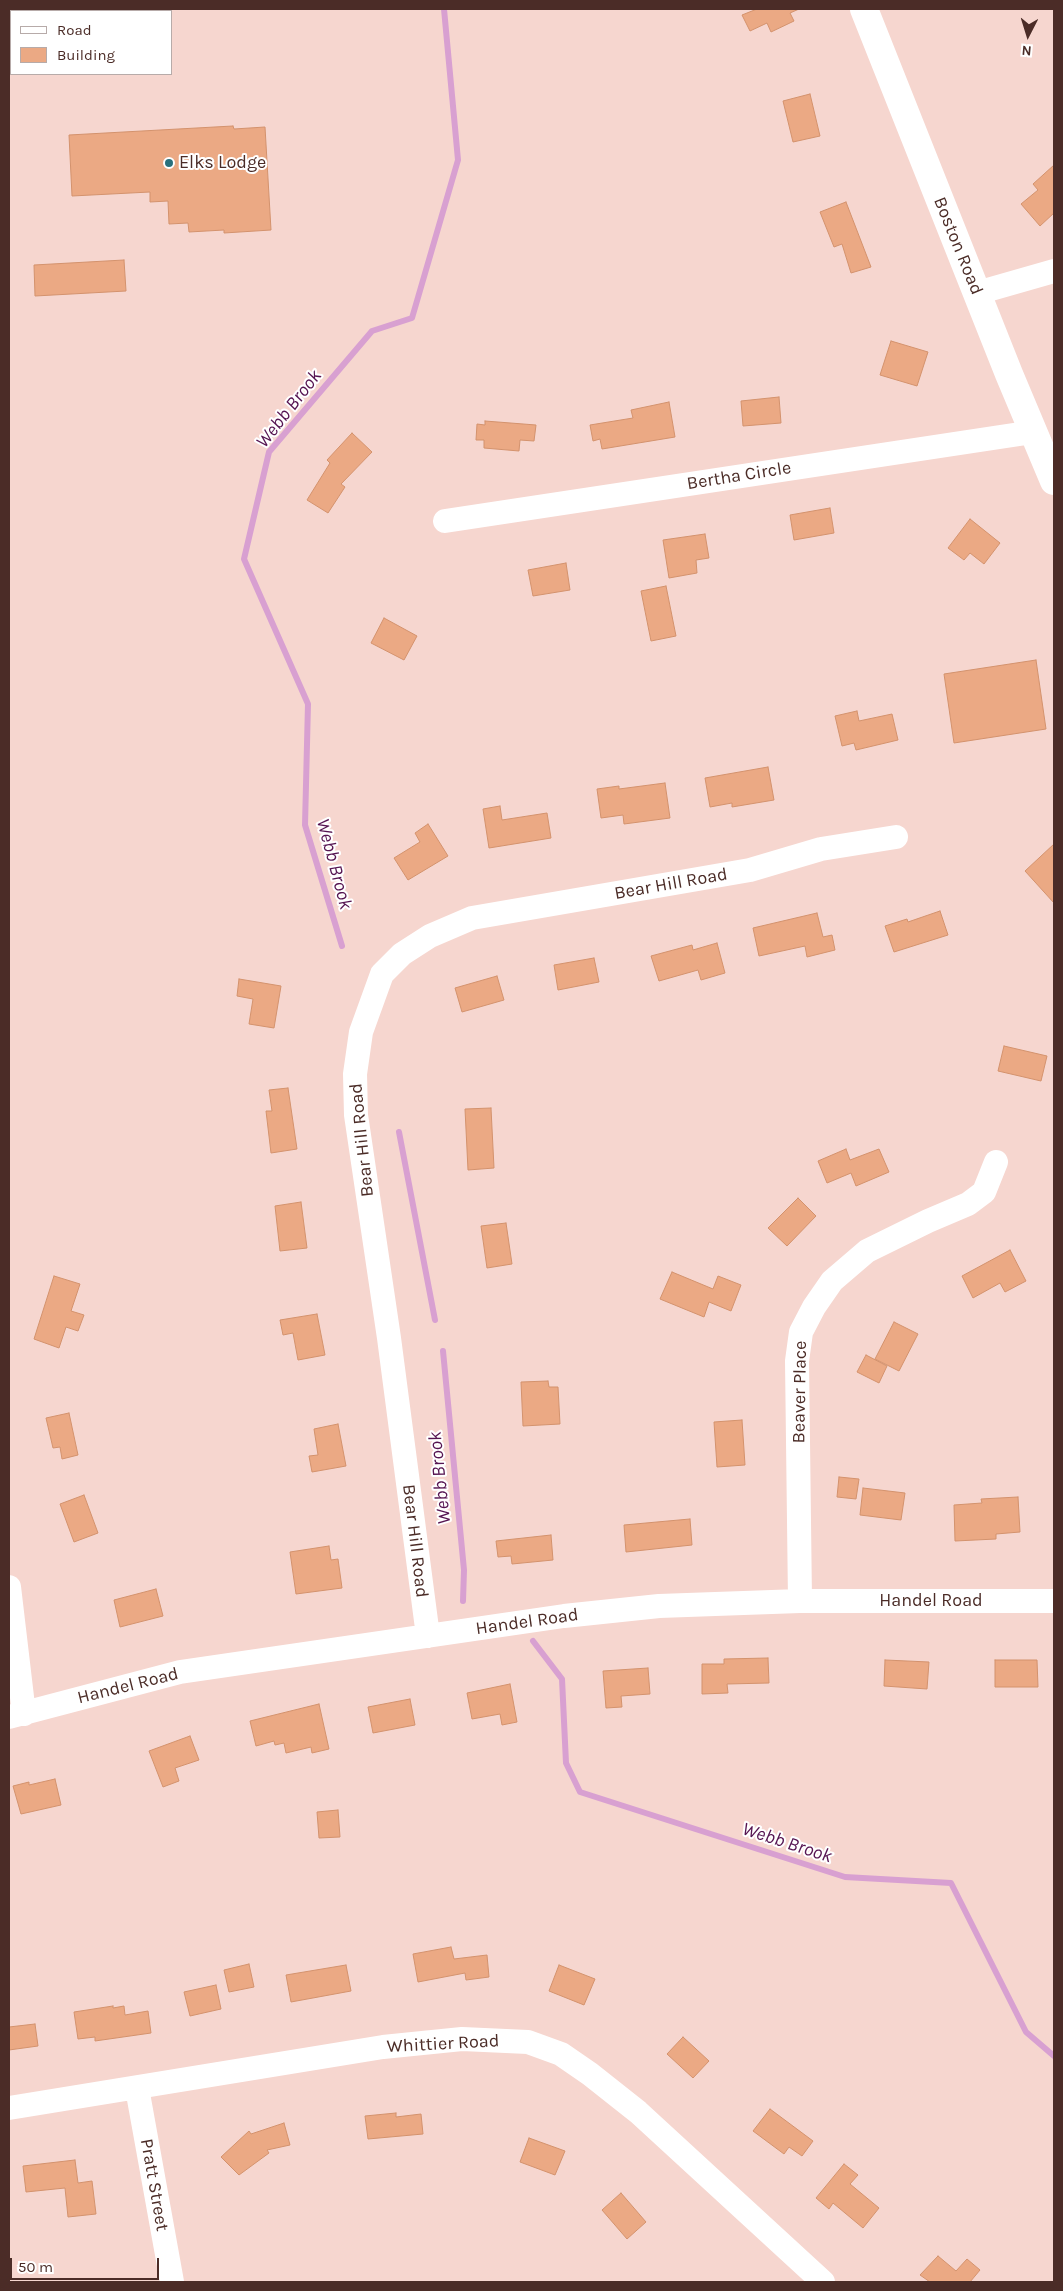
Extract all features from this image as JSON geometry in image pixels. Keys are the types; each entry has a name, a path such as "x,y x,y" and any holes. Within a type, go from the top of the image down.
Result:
{"main road":[{"name":"Boston Road","path":"864,9 1054,481"}],"street":[{"path":"977,293 1054,271"},
{"name":"Bertha Circle","path":"446,521 1033,432"},
{"name":"Bear Hill Road","path":"428,1636 389,1338 356,1115 355,1074 361,1032 382,974 402,954 430,936 472,918 750,870 822,849 896,837"},
{"name":"Beaver Place","path":"800,1601 797,1361 801,1332 814,1307 832,1281 866,1251 968,1204 984,1192 996,1162"},
{"path":"9,1587 16,1715"},
{"name":"Handel Road","path":"16,1715 180,1672 428,1636 659,1606 800,1601 1054,1601"},
{"name":"Whittier Road","path":"9,2108 383,2047 462,2039 528,2042 560,2054 590,2074 638,2112 823,2282"},
{"name":"Pratt Street","path":"137,2088 172,2282"}],"building":[{"path":"757,9 799,9 790,13 794,21 771,32 767,23 750,31 742,15"},
{"path":"810,94 820,136 793,142 783,101"},
{"name":"Elks Lodge","path":"233,126 234,129 265,127 271,230 224,233 224,230 189,232 188,223 169,224 168,201 150,202 150,192 72,196 69,135"},
{"path":"1054,165 1054,213 1040,226 1021,204 1038,190 1033,184"},
{"path":"846,202 871,267 851,273 842,244 834,247 820,212"},
{"path":"124,260 126,291 35,296 34,265"},
{"path":"891,341 928,352 917,386 880,375"},
{"path":"779,397 781,423 743,426 741,401"},
{"path":"669,402 675,437 602,449 600,439 593,441 590,425 633,418 631,410"},
{"path":"485,421 536,425 534,441 520,440 519,451 484,448 484,440 476,440 477,424 485,425"},
{"path":"352,433 372,452 341,484 345,487 328,513 307,500 330,463 327,460"},
{"path":"830,508 834,533 794,540 790,515"},
{"path":"970,519 1000,543 984,564 970,553 964,560 948,548"},
{"path":"705,534 709,558 696,560 697,573 669,578 663,540"},
{"path":"566,563 570,590 533,596 528,570"},
{"path":"666,586 676,636 651,641 641,591"},
{"path":"384,618 417,636 404,660 371,643"},
{"path":"1036,660 1046,729 954,743 944,674"},
{"path":"857,711 859,721 892,714 898,740 856,750 854,743 842,746 835,716"},
{"path":"768,767 774,800 732,807 732,803 710,807 705,778"},
{"path":"665,783 670,818 624,824 623,815 601,818 597,789 619,786 619,789"},
{"path":"500,806 502,820 547,813 551,838 489,848 483,809"},
{"path":"428,824 448,856 408,880 394,858 420,842 415,833"},
{"path":"1054,844 1054,903 1025,871"},
{"path":"940,911 948,935 894,952 885,926 907,919 908,922"},
{"path":"817,913 823,937 832,935 835,950 807,957 805,946 759,956 753,928"},
{"path":"717,943 725,973 701,980 698,970 659,981 651,956 692,945 693,950"},
{"path":"594,958 599,982 558,990 554,965"},
{"path":"497,976 504,1000 462,1012 455,988"},
{"path":"239,979 281,986 274,1028 249,1024 253,999 237,996"},
{"path":"1004,1046 1047,1056 1041,1081 998,1071"},
{"path":"288,1088 297,1149 271,1153 266,1111 272,1111 269,1090"},
{"path":"491,1108 494,1168 468,1170 465,1109"},
{"path":"846,1149 850,1160 879,1149 889,1172 856,1186 851,1173 827,1183 818,1161"},
{"path":"798,1198 816,1216 787,1246 768,1228"},
{"path":"301,1202 307,1248 280,1251 275,1206"},
{"path":"506,1223 512,1264 487,1268 481,1226"},
{"path":"1010,1250 1026,1281 1005,1292 1000,1283 973,1298 962,1276"},
{"path":"672,1272 713,1289 718,1276 741,1285 731,1311 709,1302 704,1317 660,1299"},
{"path":"54,1276 80,1284 71,1311 84,1315 78,1331 66,1327 59,1348 34,1339"},
{"path":"317,1314 325,1355 298,1360 293,1333 283,1335 280,1320"},
{"path":"894,1322 918,1334 899,1371 875,1359"},
{"path":"866,1355 887,1366 879,1383 857,1372"},
{"path":"548,1381 549,1387 558,1387 560,1424 523,1426 521,1382"},
{"path":"69,1413 78,1455 62,1459 60,1447 53,1448 46,1418"},
{"path":"742,1420 745,1465 717,1467 714,1422"},
{"path":"338,1424 346,1466 312,1472 309,1456 318,1455 314,1429"},
{"path":"839,1477 859,1479 856,1499 837,1497"},
{"path":"863,1488 905,1493 901,1520 860,1515"},
{"path":"84,1495 98,1533 74,1542 60,1504"},
{"path":"1018,1497 1020,1532 996,1534 996,1539 955,1541 954,1505 982,1503 981,1499"},
{"path":"690,1519 692,1545 626,1552 624,1525"},
{"path":"551,1535 553,1560 512,1564 511,1556 498,1557 496,1541"},
{"path":"329,1546 331,1560 338,1559 342,1588 296,1594 290,1552"},
{"path":"156,1589 163,1616 120,1627 114,1600"},
{"path":"768,1658 769,1683 727,1684 728,1693 702,1694 702,1664 724,1664 724,1659"},
{"path":"885,1660 929,1662 927,1689 884,1686"},
{"path":"995,1660 1037,1660 1038,1687 995,1687"},
{"path":"648,1668 650,1694 621,1696 622,1707 606,1708 603,1671"},
{"path":"510,1684 517,1722 502,1725 500,1714 472,1719 467,1693"},
{"path":"410,1699 415,1725 373,1733 368,1707"},
{"path":"319,1704 329,1749 312,1753 311,1747 286,1753 284,1743 275,1745 274,1741 256,1746 250,1721"},
{"path":"190,1736 199,1760 175,1768 179,1781 163,1787 149,1751"},
{"path":"55,1779 61,1805 21,1814 13,1786 29,1782 29,1785"},
{"path":"338,1810 340,1837 319,1838 317,1812"},
{"path":"451,1947 454,1959 487,1955 489,1977 466,1980 465,1973 418,1982 413,1954"},
{"path":"249,1964 254,1987 229,1992 224,1970"},
{"path":"346,1965 351,1991 291,2002 286,1975"},
{"path":"559,1965 595,1979 584,2005 549,1991"},
{"path":"216,1985 221,2009 190,2016 184,1992"},
{"path":"113,2006 113,2008 124,2006 125,2015 148,2011 151,2033 95,2041 95,2037 78,2039 74,2012"},
{"path":"35,2024 38,2046 9,2050 9,2027"},
{"path":"683,2037 709,2061 693,2078 667,2054"},
{"path":"770,2109 813,2141 802,2156 789,2147 784,2154 753,2131"},
{"path":"396,2113 396,2117 421,2114 423,2134 368,2139 365,2116"},
{"path":"284,2123 290,2145 267,2150 269,2153 239,2175 221,2157 249,2131 251,2134"},
{"path":"529,2138 565,2151 555,2175 520,2162"},
{"path":"75,2160 78,2183 92,2181 96,2214 68,2217 65,2188 26,2192 23,2166"},
{"path":"844,2164 858,2175 850,2184 879,2208 863,2228 833,2203 829,2209 816,2198"},
{"path":"621,2193 646,2222 627,2239 602,2210"},
{"path":"938,2256 956,2271 967,2259 980,2270 970,2282 930,2282 920,2275"}],"waterway":[{"name":"Webb Brook","path":"342,946 305,825 308,704 244,559 269,452 372,331 412,318 458,160 444,9"},
{"name":"Webb Brook","path":"399,1132 435,1320"},
{"name":"Webb Brook","path":"443,1351 464,1570 463,1601"},
{"name":"Webb Brook","path":"533,1641 562,1679 566,1763 580,1792 845,1877 951,1883 1026,2032 1054,2056"}],"place":[{"name":"Elks Lodge","path":"169,163"}]}
